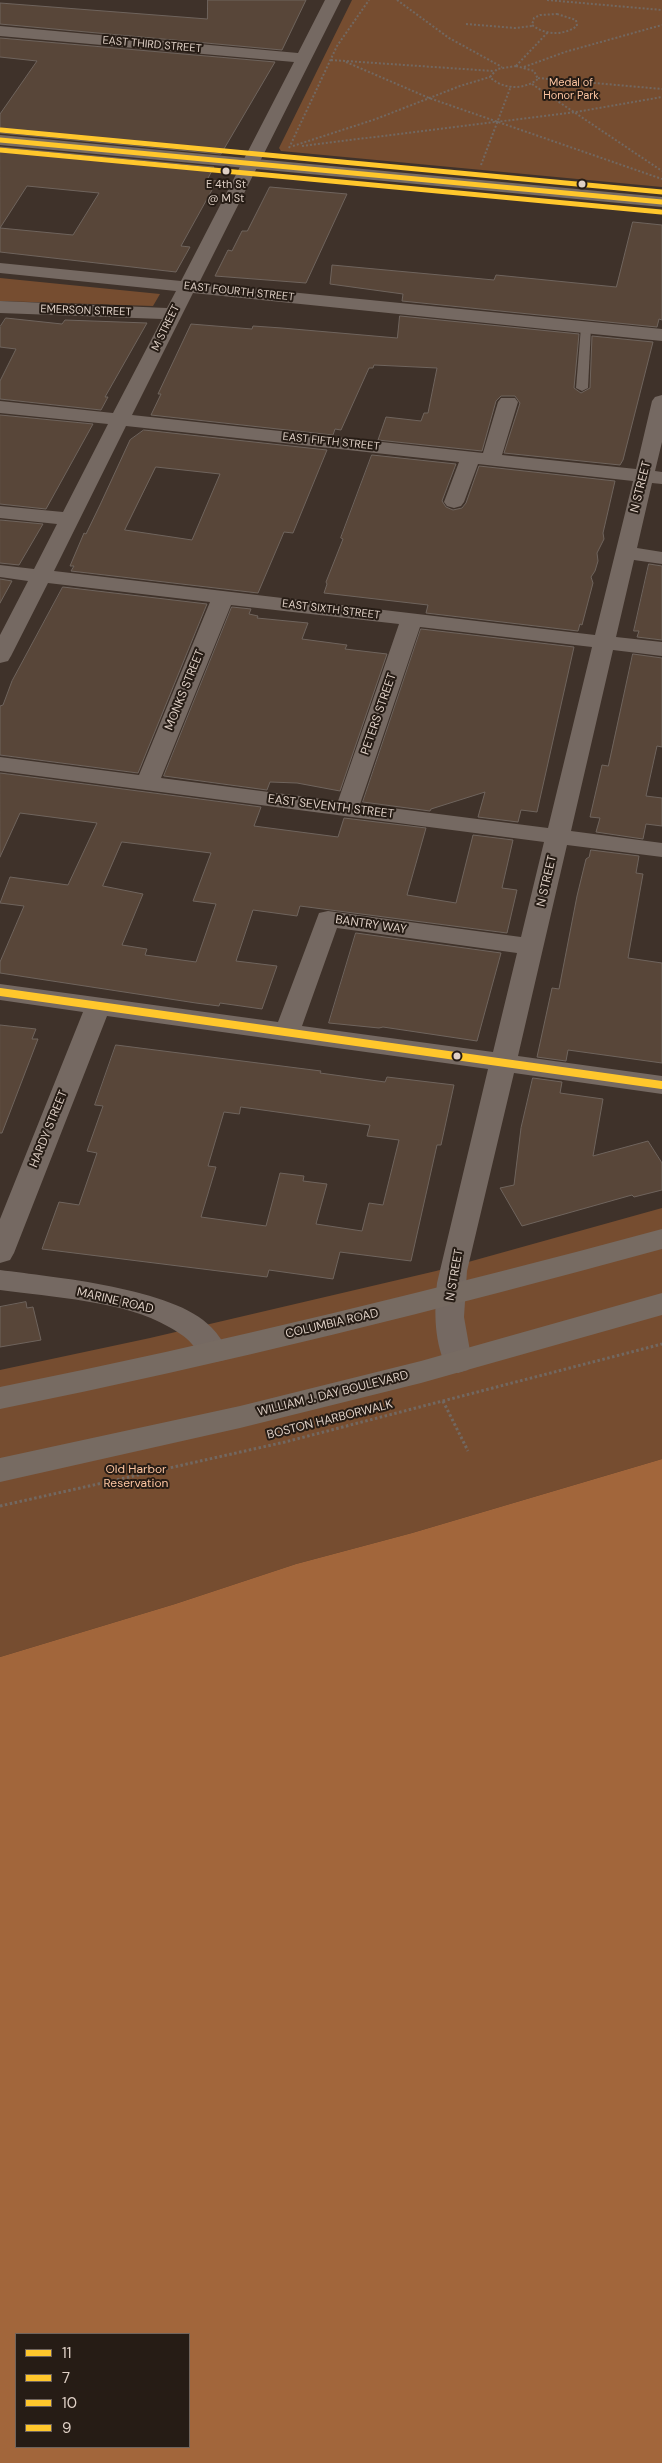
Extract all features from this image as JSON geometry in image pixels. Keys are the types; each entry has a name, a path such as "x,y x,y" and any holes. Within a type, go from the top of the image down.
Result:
{"main road":[{"path":"0,140 662,202"},
{"name":"COLUMBIA ROAD","path":"0,1398 214,1352 450,1297 662,1238"},
{"name":"WILLIAM J. DAY BOULEVARD","path":"0,1470 250,1414 458,1362 662,1304"}],"street":[{"name":"M STREET","path":"0,656 333,0"},
{"name":"EAST THIRD STREET","path":"0,30 303,58"},
{"name":"EAST FOURTH STREET","path":"0,268 179,301 294,314 478,316 662,334"},
{"name":"EMERSON STREET","path":"0,307 179,301"},
{"name":"N STREET","path":"458,1362 450,1328 450,1297 453,1271 606,642 625,553 653,477 662,401"},
{"path":"491,460 508,402"},
{"name":"EAST FIFTH STREET","path":"0,407 653,477"},
{"path":"454,502 470,458"},
{"path":"0,512 68,519"},
{"path":"625,553 662,558"},
{"name":"EAST SIXTH STREET","path":"0,571 662,649"},
{"name":"MONKS STREET","path":"147,783 223,598"},
{"name":"PETERS STREET","path":"347,809 412,619"},
{"name":"EAST SEVENTH STREET","path":"0,764 662,850"},
{"name":"BANTRY WAY","path":"287,1033 328,920 532,946"},
{"path":"0,992 662,1085"},
{"name":"HARDY STREET","path":"0,1253 98,1006"},
{"name":"MARINE ROAD","path":"0,1280 118,1299 166,1313 196,1328 205,1337 214,1352"}],"lane":[{"path":"582,388 586,327"}],"path":[{"path":"289,148 331,60 346,33 369,0"},
{"path":"397,0 449,38 502,68"},
{"path":"547,0 662,10"},
{"path":"466,24 515,28 532,26 548,32 569,31 577,24 576,20 565,15 548,14 534,18 531,21 532,26"},
{"path":"524,67 573,49 662,25"},
{"path":"516,66 548,32"},
{"path":"331,60 493,71 516,66 534,71 538,78"},
{"path":"346,62 429,98 662,178"},
{"path":"289,148 317,137 384,117 429,98 490,77 493,71"},
{"path":"490,77 497,83 511,86 532,84 662,171"},
{"path":"532,84 538,78"},
{"path":"538,78 662,89"},
{"path":"481,167 511,86"},
{"path":"289,148 576,112 662,98"},
{"name":"BOSTON HARBORWALK","path":"0,1506 285,1442 662,1344"},
{"path":"443,1401 468,1451"}],"green space":[{"name":"Medal of Honor Park","path":"352,0 662,0 662,187 281,151 279,148"},
{"path":"0,278 160,294 153,306 0,301"},
{"name":"Old Harbor Reservation","path":"662,1208 662,1459 412,1533 296,1564 175,1604 0,1657 0,1370 150,1338 436,1271"}],"shaded area":[{"path":"662,1459 662,2463 0,2463 0,1657 175,1604 296,1564 412,1533"}],"building":[{"path":"208,0 306,0 282,50 0,24 0,3 207,19"},
{"path":"0,38 275,62 221,154 0,133 0,114 37,61 0,57"},
{"path":"0,147 214,167 207,180 217,181 181,246 190,247 176,272 0,252 0,228","holes":["27,186 99,193 73,235 0,228"]},
{"path":"270,187 347,194 306,283 215,276 228,250 232,251 242,231 247,231"},
{"path":"633,222 662,225 662,320 659,319 657,327 402,301 403,294 330,284 332,265 494,280 496,275 616,287"},
{"path":"400,316 579,334 574,388 581,393 590,388 592,336 653,342 623,460 620,465 504,453 520,403 515,396 501,396 496,401 482,451 378,440 386,417 421,421 424,413 428,413 437,368 374,365 373,368 369,368 341,430 335,429 333,435 151,415 161,394 158,394 191,324 252,329 253,326 397,338"},
{"path":"6,318 62,324 65,320 147,323 105,397 108,397 101,410 0,399 0,381 16,349 0,347 0,327"},
{"path":"0,415 93,424 46,509 0,504"},
{"path":"144,430 327,450 293,533 284,532 258,593 71,571 74,566 70,566 84,533 86,534 130,440","holes":["156,467 220,474 192,540 125,530"]},
{"path":"372,455 456,464 442,501 446,507 453,510 462,508 466,503 479,466 615,481 603,533 604,539 597,553 598,561 591,577 593,583 582,625 580,624 578,631 426,613 428,605 324,593 326,582 343,539 341,538"},
{"path":"0,520 43,524 19,565 0,563"},
{"path":"649,564 662,566 662,640 637,637 639,631 634,631"},
{"path":"0,579 12,581 0,603"},
{"path":"63,587 207,604 138,773 0,755 0,706 3,705 12,681"},
{"path":"232,607 251,609 249,614 258,616 257,618 308,623 302,639 347,645 345,649 387,654 340,791 297,783 270,782 267,790 164,776"},
{"path":"421,629 574,647 537,812 521,810 518,822 478,817 485,792 431,809 430,811 363,802"},
{"path":"633,654 662,658 662,747 657,746 646,796 662,798 662,826 646,824 643,839 596,832 600,818 590,817 602,765 608,766"},
{"path":"0,773 261,807 254,826 338,837 344,818 426,828 407,895 456,903 473,835 513,840 502,888 517,890 507,933 300,906 297,916 253,910 236,961 277,966 262,1009 220,1003 219,1006 196,1003 0,973 0,962 24,906 0,903 10,877 68,885 97,823 20,813 0,857","holes":["122,842 211,853 193,901 216,904 196,962 145,955 147,949 122,945 143,894 103,886"]},
{"path":"591,850 639,856 636,873 643,874 628,958 662,963 662,1063 568,1050 566,1061 537,1057 552,988 559,989 577,896 586,859 589,857"},
{"path":"356,933 501,953 477,1041 383,1027 329,1023"},
{"path":"0,1025 36,1029 32,1039 38,1039 2,1133 0,1133"},
{"path":"116,1045 321,1071 320,1073 385,1082 387,1077 454,1085 441,1145 437,1145 411,1261 340,1252 333,1279 269,1270 267,1277 42,1249 59,1202 79,1205 97,1153 87,1151 103,1106 95,1105","holes":["241,1107 370,1125 367,1136 399,1140 383,1205 369,1203 362,1231 316,1224 327,1184 303,1181 304,1176 280,1173 266,1226 201,1217 216,1167 208,1166 224,1112 239,1114"]},
{"path":"533,1078 562,1082 560,1093 603,1099 593,1156 648,1141 662,1163 662,1190 634,1197 632,1195 522,1226 500,1188 514,1185 521,1128"},
{"path":"26,1302 27,1308 33,1307 41,1340 0,1347 0,1307"}],"transit line":[{"name":"9","path":"1,130 662,192"},
{"name":"7","path":"0,140 662,202"},
{"name":"10","path":"0,150 661,212"},
{"name":"11","path":"0,992 662,1085"}],"place":[{"name":"E 4th St @ M St","path":"226,171"}]}
